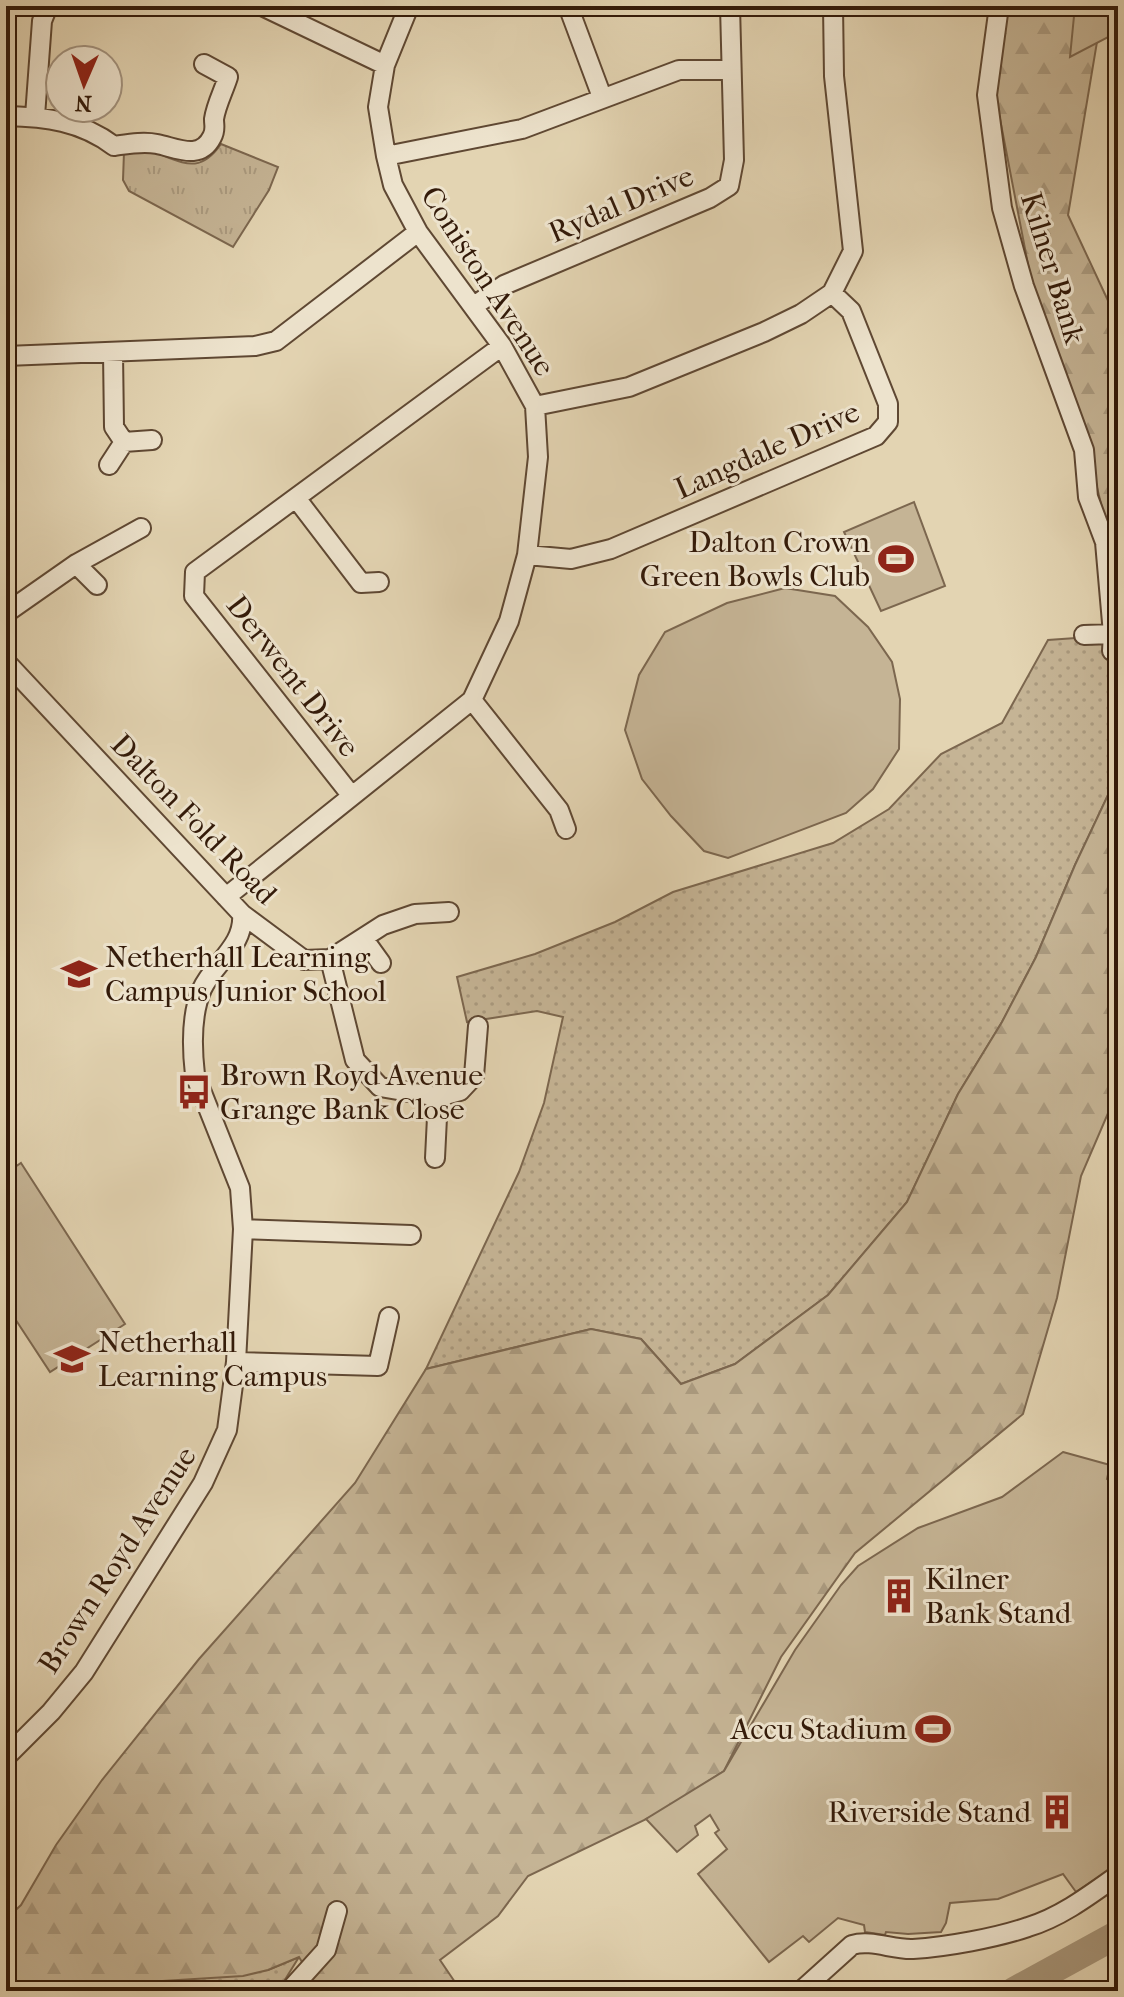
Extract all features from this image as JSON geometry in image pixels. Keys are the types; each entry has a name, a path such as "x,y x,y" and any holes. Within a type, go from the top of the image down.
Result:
{"street":[{"path":"35,116 42,21 48,6"},
{"path":"262,6 385,65"},
{"name":"Coniston Avenue","path":"226,897 472,700 509,621 527,555 538,457 535,406 502,346 418,232 393,185 386,156 378,107 385,65 409,6"},
{"path":"568,6 602,97"},
{"path":"386,156 522,129 679,70 731,70 730,6"},
{"path":"535,406 629,387 764,332 801,314 832,293 853,251 834,76 833,6"},
{"name":"Kilner Bank","path":"999,6 987,95 1002,208 1024,286 1084,450 1084,481 1105,542 1113,642 1084,635"},
{"path":"6,116 35,116 92,131 114,146 158,144 192,152 211,140 216,128 214,118 228,77 204,64"},
{"name":"Rydal Drive","path":"474,306 504,285 710,198 729,186 734,160 731,70"},
{"path":"6,356 255,346 276,341 418,232"},
{"name":"Langdale Drive","path":"527,555 571,559 611,549 876,436 888,422 888,404 851,311 832,293"},
{"name":"Derwent Drive","path":"351,795 194,596 195,572 502,346"},
{"path":"113,353 114,427 124,442"},
{"path":"124,442 152,440"},
{"path":"109,465 124,442"},
{"path":"296,498 361,583 379,582"},
{"path":"6,613 76,564 141,528"},
{"path":"76,564 97,585"},
{"name":"Dalton Fold Road","path":"6,662 242,914 304,960 330,959"},
{"path":"472,700 559,810 566,829"},
{"path":"449,912 415,914 383,925 330,959 355,1060 380,1087 438,1097 460,1091 474,1076 478,1026"},
{"name":"Brown Royd Avenue","path":"6,1757 51,1712 84,1672 203,1483 227,1430 236,1362 243,1229 240,1188 195,1075 193,1056 194,1026 202,990 243,930 242,914"},
{"path":"363,938 381,963"},
{"path":"435,1158 438,1097"},
{"path":"243,1229 411,1235"},
{"path":"236,1362 378,1366 389,1317"},
{"path":"801,1991 852,1945 860,1942 909,1949 936,1947 1028,1927 1077,1904 1118,1875"},
{"path":"289,1991 337,1911"}],"green space":[{"path":"1005,6 1099,6 1098,36 1068,215 1118,322 1118,612 1110,541 1087,446 1031,280 995,93"},
{"path":"1075,6 1118,6 1118,32 1070,57"},
{"path":"221,144 278,167 269,190 233,247 129,191 123,180 124,152 153,152 177,161 199,163 210,157"},
{"name":"Dalton Crown Green Bowls Club","path":"914,502 945,586 881,611 844,532"},
{"path":"785,588 835,596 868,627 892,662 900,699 899,749 873,789 846,813 728,858 704,851 671,816 642,779 625,730 639,675 665,632 727,603"},
{"path":"1118,635 1118,749 1109,793 1036,957 1002,1022 958,1094 907,1202 828,1295 735,1364 681,1384 641,1339 591,1329 426,1369 519,1172 544,1103 563,1017 537,1011 467,1022 457,977 535,954 615,922 673,892 833,843 889,809 941,754 1002,723 1048,640"},
{"path":"1118,749 1118,1090 1081,1176 1057,1298 1023,1414 855,1553 781,1657 724,1771 659,1813 528,1876 498,1916 440,1960 461,1991 302,1991 312,1979 299,1957 243,1976 130,1983 81,1991 6,1991 6,1919 21,1905 56,1845 102,1780 199,1659 355,1483 426,1369 591,1329 641,1339 681,1384 735,1364 828,1295 907,1202 958,1094 1002,1022 1036,957 1109,793"},
{"path":"21,1163 125,1324 50,1372 6,1305 6,1173"},
{"name":"Accu Stadium","path":"1063,1452 1110,1465 1107,1479 1118,1485 1118,1864 1076,1892 1063,1874 998,1899 950,1903 941,1932 886,1932 885,1935 865,1932 864,1925 838,1918 809,1942 803,1936 769,1962 698,1874 727,1849 715,1833 719,1830 710,1815 695,1826 698,1835 677,1852 646,1819 724,1771 795,1650 858,1566 918,1528 1002,1497"},
{"path":"299,1957 278,1991 81,1991 130,1983 268,1970"}],"waterway":[{"path":"1014,1991 1118,1934"}],"place":[{"name":"Dalton Crown Green Bowls Club","path":"896,559"},
{"name":"Netherhall Learning Campus Junior School","path":"79,974"},
{"name":"Brown Royd Avenue Grange Bank Close","path":"194,1092"},
{"name":"Netherhall Learning Campus","path":"72,1359"},
{"name":"Kilner Bank Stand","path":"899,1596"},
{"name":"Accu Stadium","path":"933,1729"},
{"name":"Riverside Stand","path":"1057,1812"}]}
